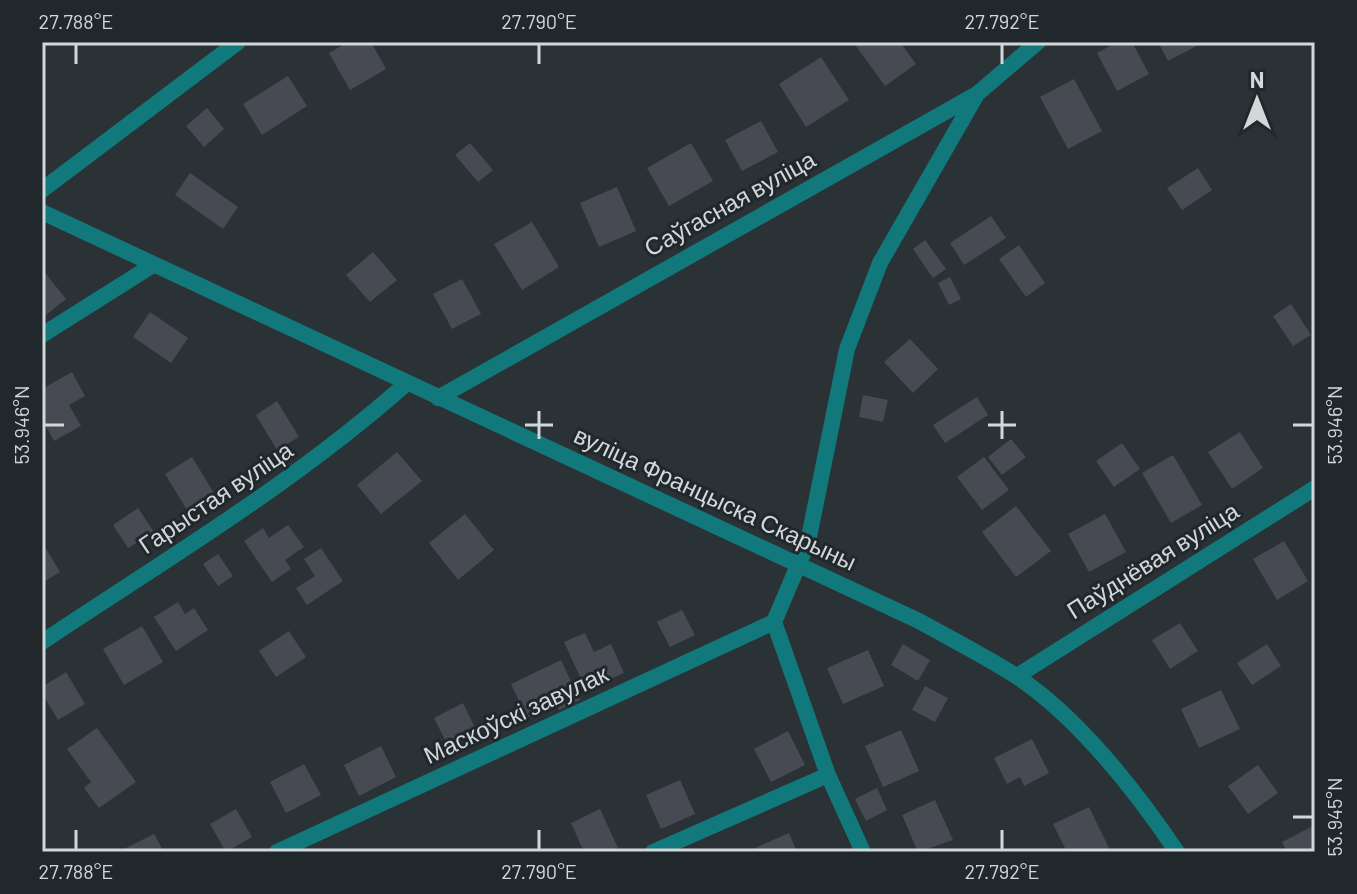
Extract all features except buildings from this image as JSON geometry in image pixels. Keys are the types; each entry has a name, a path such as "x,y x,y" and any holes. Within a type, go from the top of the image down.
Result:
{"street":[{"path":"42,190 238,42"},
{"name":"Саўгасная вуліца","path":"438,398 977,94 1038,42"},
{"path":"863,852 828,775 774,622 808,542 847,349 880,263 977,94"},
{"name":"вуліца Францыска Скарыны","path":"42,212 800,563 919,621 1017,676 1049,702 1124,781 1177,852"},
{"path":"42,335 153,265"},
{"name":"Гарыстая вуліца","path":"42,642 271,493 341,441 407,383"},
{"name":"Паўднёвая вуліца","path":"1017,676 1315,488"},
{"name":"Маскоўскі завулак","path":"277,852 774,622"},
{"path":"653,852 828,775"}]}
